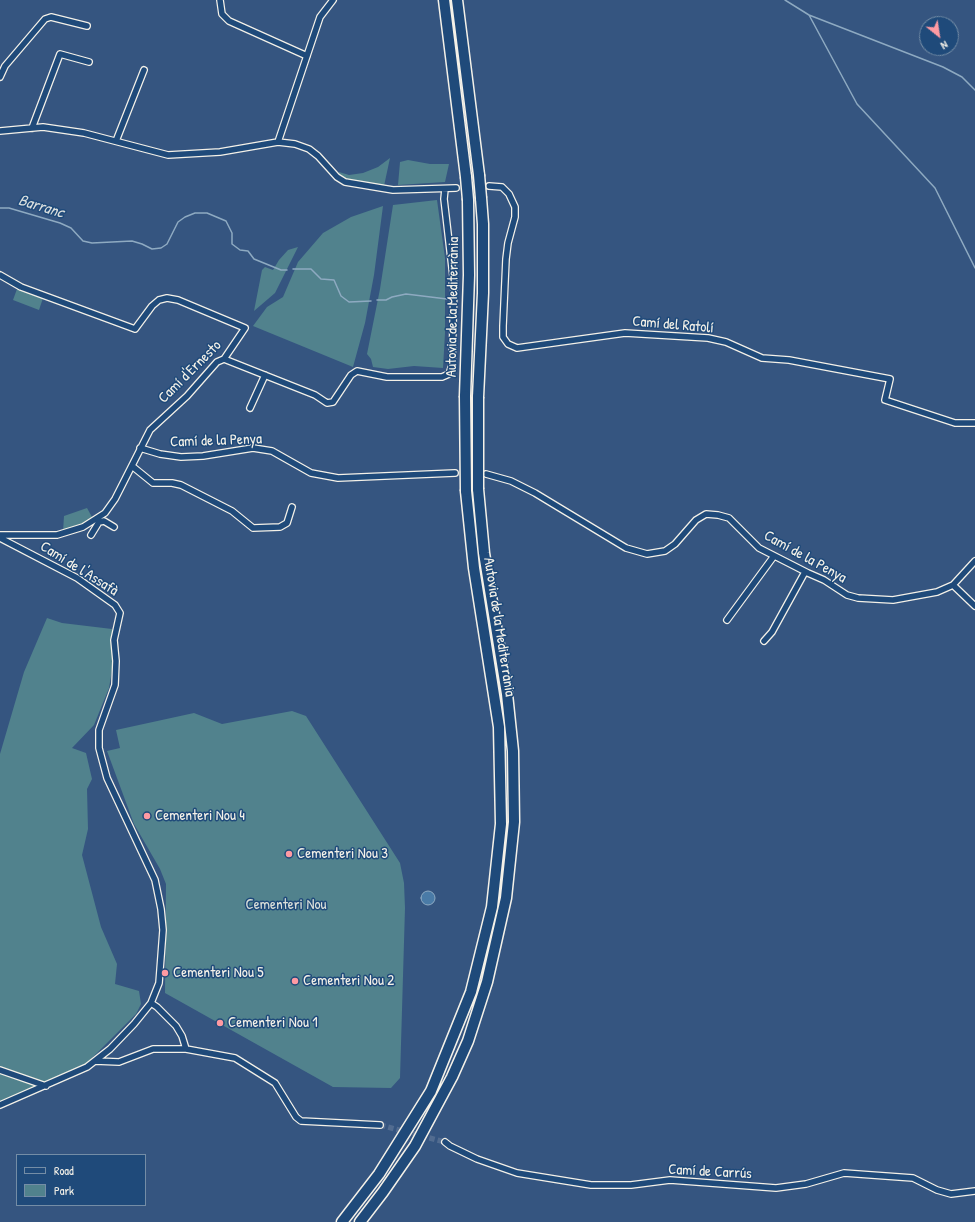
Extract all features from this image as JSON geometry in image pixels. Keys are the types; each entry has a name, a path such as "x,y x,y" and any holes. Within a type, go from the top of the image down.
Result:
{"highway":[{"name":"Autovia de la Mediterrània","path":"342,1222 379,1174 431,1091 471,992 492,907 498,860 501,768 499,726 471,545 466,491 465,396 469,275 468,200 444,0"},
{"name":"Autovia de la Mediterrània","path":"360,1222 384,1192 418,1141 452,1077 468,1041 495,952 506,898 514,822 514,768 507,694 484,553 478,489 478,397 483,293 483,224 479,175 457,0"}],"street":[{"path":"220,0 222,14 229,21 307,56"},
{"path":"278,142 320,17 333,0"},
{"path":"0,77 4,66 45,19 51,17 87,26"},
{"path":"32,128 60,54 89,62"},
{"path":"116,141 144,70"},
{"path":"0,130 43,127 84,133 168,155 220,152 278,142 296,144 309,149 318,156 337,177 345,182 393,190 456,188"},
{"name":"Camí del Ratolí","path":"492,186 502,187 509,194 515,207 515,217 508,243 506,260 504,337 508,344 517,348 624,333 708,338 726,342 762,358 789,360 890,379 885,400 955,423 975,423"},
{"path":"224,359 315,395 327,403 333,402 351,375 357,371 388,377 442,377 449,374 452,365 454,285 444,189"},
{"name":"Camí d'Ernesto","path":"0,275 21,287 135,329 152,306 159,300 167,298 178,300 245,328 224,359 217,362 187,396 152,428 140,448 115,499 103,514 83,527 57,535 0,537"},
{"path":"250,408 265,375"},
{"name":"Camí de la Penya","path":"140,448 160,454 181,457 203,456 253,448 272,451 311,473 338,478 455,473"},
{"path":"132,466 153,483 172,483 186,488 232,511 253,528 280,526 287,523 292,507"},
{"name":"Camí de la Penya","path":"486,474 510,480 535,493 626,548 647,554 665,551 675,544 696,520 706,514 728,518 759,548 824,580 847,594 858,598 893,600 918,597 937,592 953,585 975,561"},
{"path":"91,535 103,514"},
{"path":"99,522 104,521 114,527"},
{"name":"Camí de l'Assafà","path":"0,537 77,578 115,604 120,613 114,640 116,662 115,685 99,730 99,748 107,778 155,880 161,909 163,930 159,983 151,1003 115,1044 87,1067 0,1105"},
{"path":"727,620 774,556"},
{"path":"764,641 772,632 806,572"},
{"path":"953,585 975,606"},
{"path":"151,1003 176,1026 182,1036 186,1049"},
{"path":"95,1061 119,1062 153,1049 186,1049 235,1058 268,1077 275,1083 300,1121 380,1125"},
{"path":"0,1070 46,1086"},
{"name":"Camí de Carrús","path":"445,1142 477,1159 517,1172 591,1185 631,1185 670,1180 776,1188 806,1184 844,1173 913,1178 937,1190 951,1194 975,1191"}],"green space":[{"path":"390,158 384,186 349,180 338,176 339,172 349,175 363,173 378,167"},
{"path":"408,160 430,164 449,164 445,182 398,185 400,162"},
{"path":"437,200 445,258 445,333 443,368 414,366 388,369 373,367 371,359 367,354 380,289 393,205"},
{"path":"383,206 374,275 365,323 353,367 253,326 267,307 283,297 298,262 323,233 351,217"},
{"path":"298,247 275,293 254,311 262,270 265,267 273,270 288,250"},
{"path":"17,289 43,298 39,310 13,300"},
{"path":"87,508 92,517 83,524 63,532 64,516"},
{"path":"47,618 62,623 112,629 112,670 109,688 94,725 72,748 86,753 92,779 87,789 88,829 82,855 101,927 117,964 115,984 139,991 141,1004 136,1014 86,1064 0,1102 0,754 24,672"},
{"name":"Cementeri Nou","path":"292,711 306,716 400,863 404,883 405,908 400,1078 391,1088 333,1087 165,993 166,884 160,869 134,824 107,751 120,748 116,730 194,713 222,724"}],"water":[{"path":"428,891 433,893 435,898 433,903 428,905 423,903 421,898 423,893"}],"waterway":[{"path":"785,0 809,15 943,67 962,77 975,90"},
{"path":"809,15 857,104 935,188 975,268"},
{"name":"Barranc","path":"0,208 9,208 60,223 71,228 83,241 92,243 132,241 152,249 161,248 167,244 178,222 185,217 195,213 207,213 226,221 232,233 232,244 240,250 248,251 254,259 281,270 287,270"},
{"name":"Barranc","path":"293,269 311,269 321,279 334,280 341,296 349,302 371,301"},
{"name":"Barranc","path":"377,300 386,300 406,294 447,299"}],"tunnel":[{"path":"456,188 489,186"},
{"path":"455,473 480,474"},
{"path":"380,1125 445,1142"}],"place":[{"name":"Cementeri Nou 4","path":"147,816"},
{"name":"Cementeri Nou 3","path":"289,854"},
{"name":"Cementeri Nou 5","path":"165,973"},
{"name":"Cementeri Nou 2","path":"295,981"},
{"name":"Cementeri Nou 1","path":"220,1023"}]}
